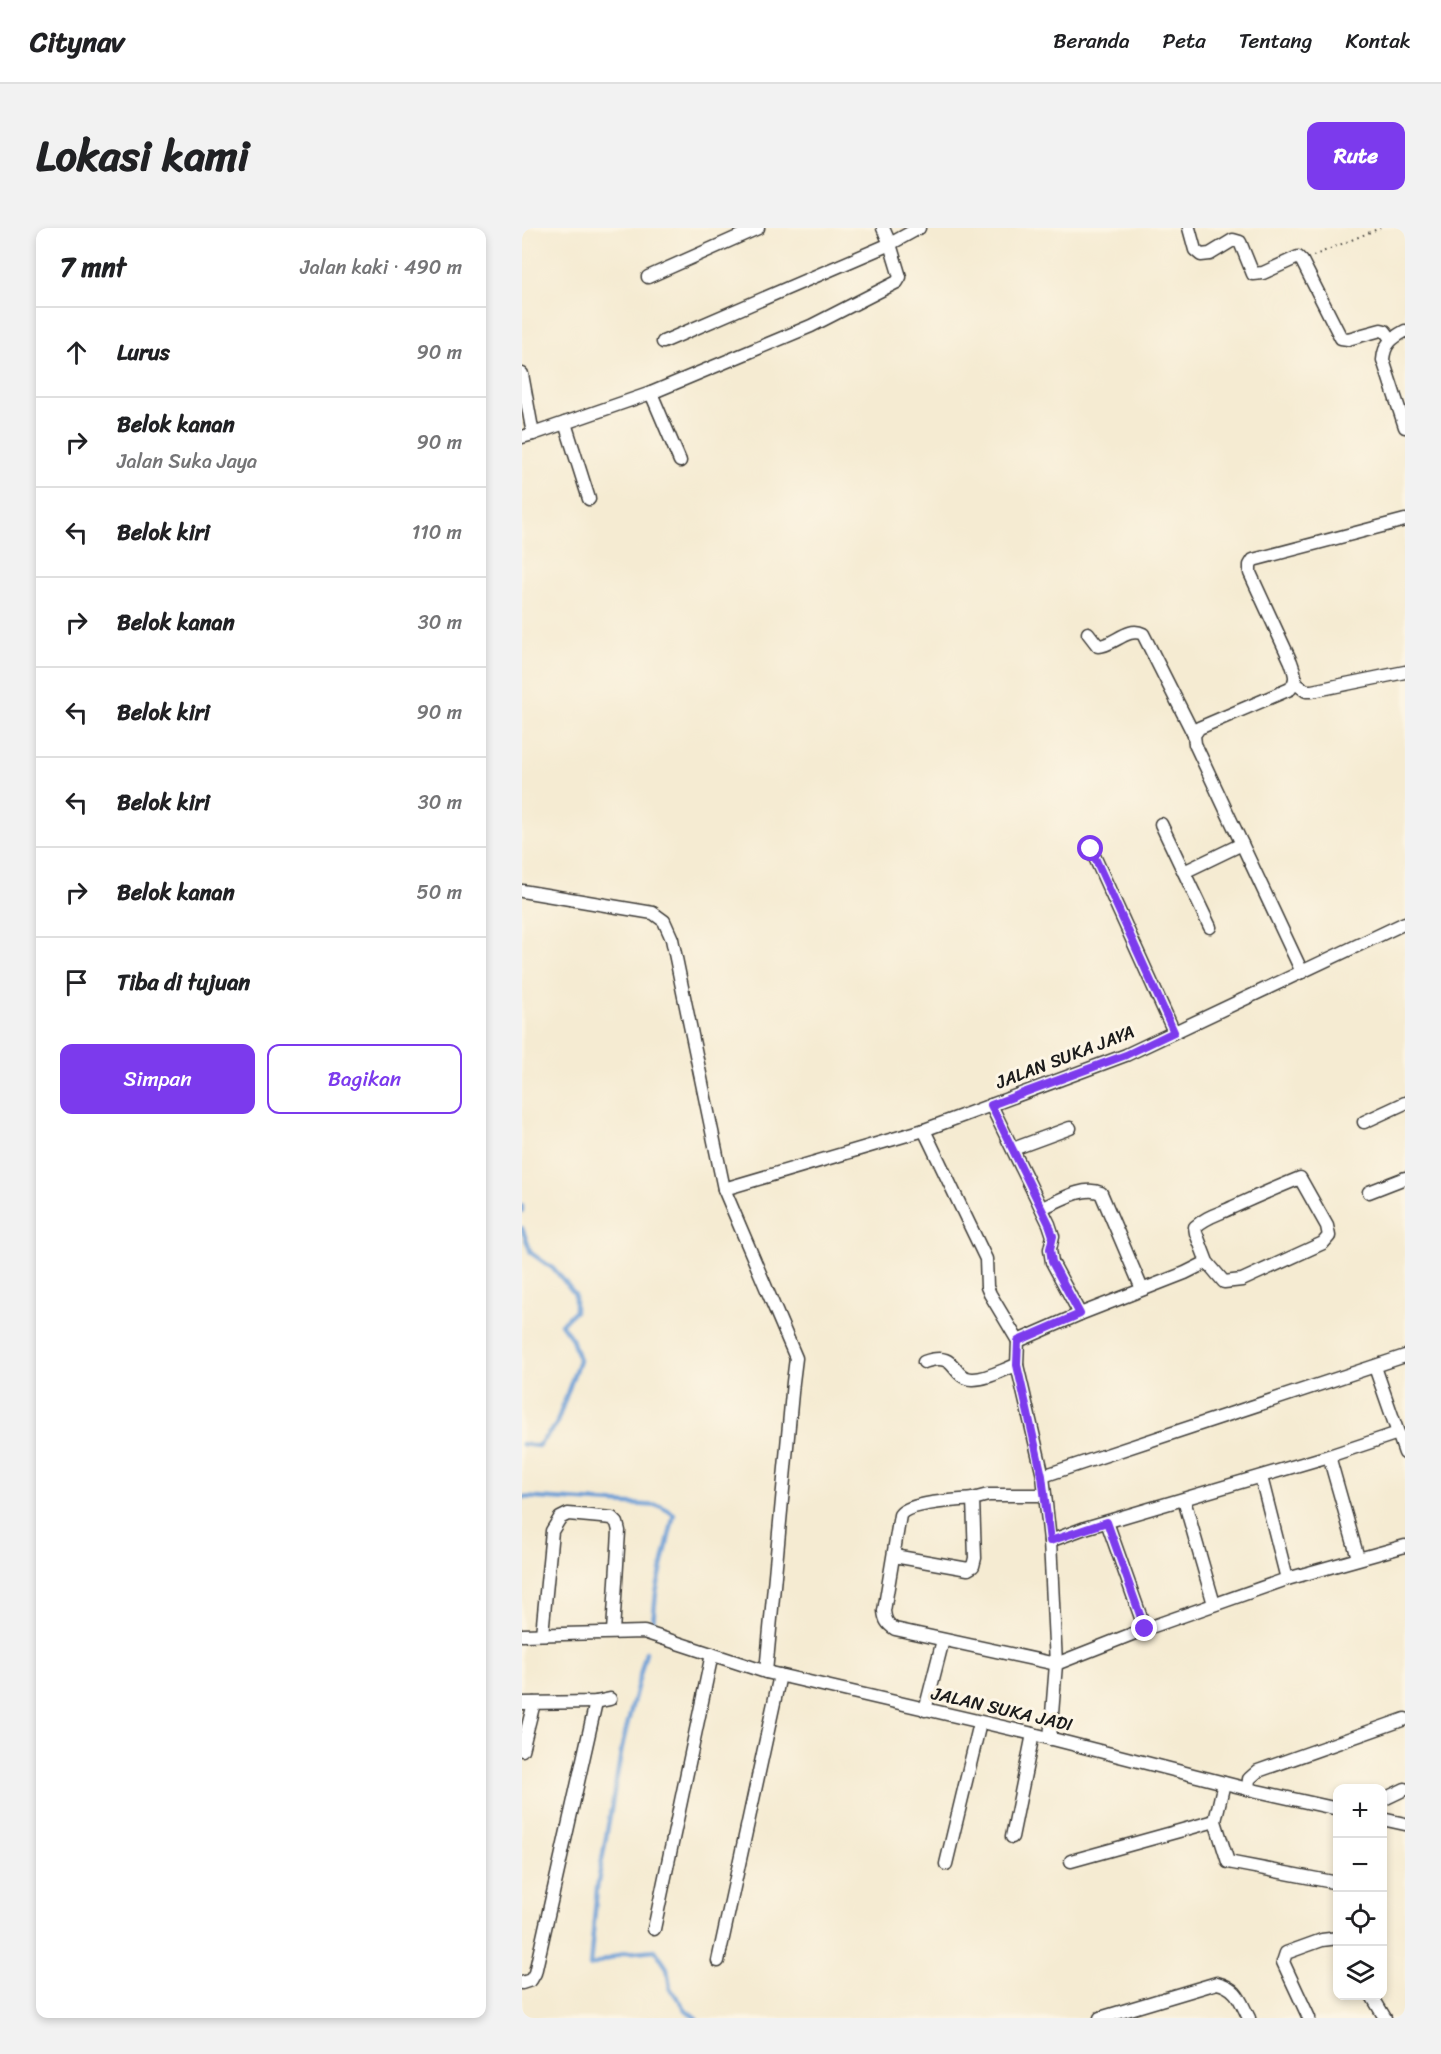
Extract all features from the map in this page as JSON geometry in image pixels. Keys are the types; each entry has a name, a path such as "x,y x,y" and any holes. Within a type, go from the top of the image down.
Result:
{"street":[{"path":"648,277 758,228"},
{"path":"522,374 527,435 651,393 811,326 893,285 900,277 883,228"},
{"path":"663,342 890,244 919,228"},
{"path":"1189,228 1195,250 1201,255 1210,254 1233,240 1240,243 1254,274 1263,273 1298,257 1341,338 1348,339 1380,330 1391,339"},
{"path":"1405,331 1391,339 1383,350 1383,360 1405,427"},
{"path":"651,393 680,461"},
{"path":"566,423 589,499"},
{"path":"1194,735 1199,728 1290,689 1295,683 1296,675 1291,662 1250,573 1252,560 1405,520"},
{"path":"1088,633 1098,646 1137,631 1143,634 1194,735 1195,744 1302,972"},
{"path":"1295,683 1306,691 1312,691 1405,672"},
{"path":"1161,824 1210,927"},
{"path":"1184,872 1242,844"},
{"path":"1091,849 1174,1032"},
{"path":"522,891 653,913 664,921 672,939 724,1189 796,1358 766,1672"},
{"name":"JALAN SUKA JAYA","path":"724,1189 924,1130 1126,1055 1405,923"},
{"path":"1364,1122 1405,1103"},
{"path":"991,1105 1042,1208 1053,1236 1050,1249 1052,1262 1080,1314"},
{"path":"1013,1149 1070,1128"},
{"path":"924,1130 986,1259 987,1287 990,1294 1018,1341 1017,1365 1042,1476 1050,1541 1056,1664 1050,1739"},
{"path":"1300,1178 1327,1226 1329,1236 1323,1243 1242,1280 1224,1282 1207,1262 1195,1227 1207,1217 1300,1178"},
{"path":"1369,1192 1405,1178"},
{"path":"1042,1208 1084,1191 1093,1190 1101,1193 1142,1289"},
{"path":"1018,1341 1207,1262"},
{"path":"1042,1476 1405,1356"},
{"path":"924,1362 935,1358 944,1359 952,1363 961,1376 970,1379 1017,1365"},
{"path":"1375,1367 1405,1453"},
{"path":"1050,1541 1329,1456 1398,1432"},
{"path":"1329,1456 1358,1558"},
{"path":"1261,1477 1287,1579"},
{"path":"1045,1495 987,1495 903,1510 900,1515 884,1611 885,1620 889,1625 895,1629 1056,1664 1145,1629 1287,1579 1405,1546"},
{"path":"894,1556 968,1569 974,1566 972,1499"},
{"path":"1184,1500 1214,1604"},
{"path":"542,1634 552,1531 560,1518 568,1514 612,1518 617,1523 619,1531 613,1632"},
{"path":"1107,1522 1145,1629"},
{"name":"JALAN SUKA JADI","path":"522,1635 644,1632 780,1676 1033,1734 1248,1789 1333,1808"},
{"path":"925,1710 944,1640"},
{"path":"654,1929 712,1654"},
{"path":"718,1961 780,1676"},
{"path":"522,1750 528,1703 596,1702 610,1699"},
{"path":"522,1983 531,1980 535,1973 596,1702"},
{"path":"1248,1789 1250,1779 1258,1771 1405,1719"},
{"path":"946,1864 980,1723"},
{"path":"1012,1837 1033,1734"},
{"path":"1224,1783 1215,1821 1228,1862 1333,1882"},
{"path":"1387,1798 1405,1790"},
{"path":"1387,1820 1405,1824"},
{"path":"1071,1861 1215,1821"},
{"path":"1309,2018 1282,1962 1286,1953 1322,1940 1333,1939"},
{"path":"1100,2018 1217,1983 1227,1985 1235,1991 1249,2018"},
{"path":"1375,2000 1385,2018"}],"path":[{"path":"1302,261 1380,228"}],"waterway":[{"path":"522,1205 522,1211"},
{"path":"522,1228 531,1253 555,1270 575,1294 575,1311 561,1324 572,1339 579,1360 556,1425 538,1446 522,1444"},
{"path":"522,1497 660,1506 674,1514 656,1593 653,1622"},
{"path":"646,1652 623,1742 597,1888 590,1966 624,1953 655,1950 667,1968 670,1988 686,2010 696,2018"}],"route":[{"path":"1091,849 1174,1032 1126,1055 991,1105 1049,1224 1053,1236 1050,1249 1052,1262 1080,1314 1018,1341 1017,1365 1042,1476 1050,1541 1107,1522 1145,1629"}]}
